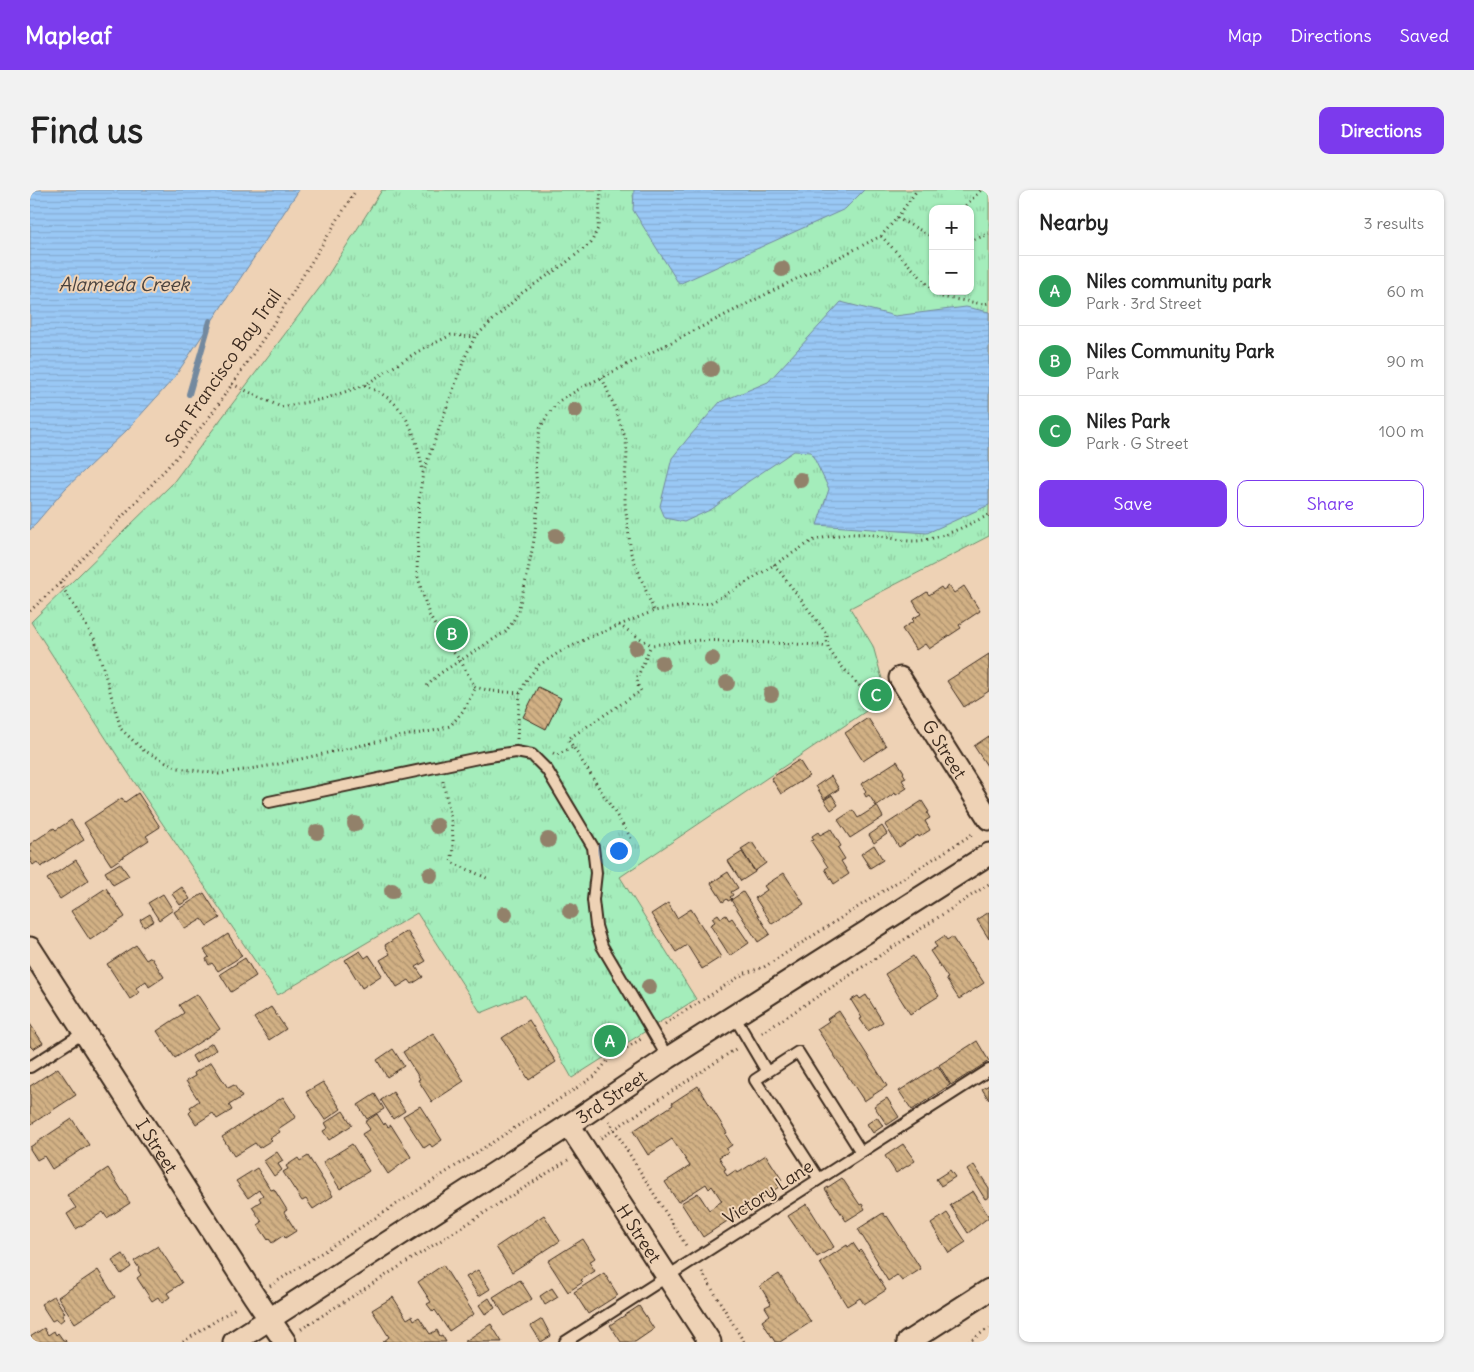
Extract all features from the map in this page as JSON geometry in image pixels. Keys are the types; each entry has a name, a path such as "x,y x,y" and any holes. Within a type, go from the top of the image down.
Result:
{"street":[{"name":"G Street","path":"900,678 982,825"},
{"name":"3rd Street","path":"234,1342 570,1125 668,1058 989,854"},
{"name":"I Street","path":"30,948 254,1296 285,1341"},
{"name":"H Street","path":"570,1125 710,1342"},
{"path":"908,1342 989,1290"}],"lane":[{"path":"269,802 440,765 516,752 532,755 548,770 593,847 596,873 593,900 596,926 602,946 668,1058"},
{"path":"734,1016 767,1072"},
{"path":"30,1066 85,1032"},
{"path":"819,1179 754,1080 798,1052 862,1152"},
{"name":"Victory Lane","path":"565,1342 989,1070"}],"path":[{"name":"San Francisco Bay Trail","path":"30,611 60,584 175,459 211,415 270,329 356,190"},
{"path":"520,693 491,691 476,687 429,615 417,574 419,499 423,474 464,357 475,337 522,293 591,243 598,228 601,190"},
{"path":"428,686 439,674 505,632 518,611 527,576 536,522 538,504 535,460 540,428 549,412 559,401 881,236 897,218 917,190"},
{"path":"966,205 981,190"},
{"path":"897,218 929,236"},
{"path":"974,240 989,234"},
{"path":"881,236 929,285"},
{"path":"939,295 941,297 984,304 989,303"},
{"path":"232,384 281,407 324,399 365,386 417,352 451,335 475,337"},
{"path":"602,378 626,440 625,503 631,553 654,611"},
{"path":"365,386 392,400 408,420 419,450 423,474"},
{"path":"516,752 520,693 527,679 539,665 560,652 618,625 654,611 710,603 812,541 823,537 844,534 872,534 914,541 938,538 989,515"},
{"path":"774,564 827,634 828,647 839,663 867,694 875,693 900,678"},
{"path":"60,584 96,640 122,729 143,750 178,768 219,774 274,765 398,737 438,730 450,726 463,711 476,687"},
{"path":"618,625 651,645 701,640 828,647"},
{"path":"631,838 568,739 641,691 637,684 638,676 651,645"},
{"path":"440,765 453,834 451,862 489,879"},
{"path":"183,1342 594,1076 609,1059 745,973 764,967 982,825"},
{"path":"285,1341 585,1149 989,884"},
{"path":"584,1082 744,1342"},
{"path":"968,1342 989,1328"}],"green space":[{"path":"382,190 989,190 989,536 850,608 873,646 887,697 620,877 696,999 572,1078 525,995 481,1013 417,913 278,995 129,774 31,622 172,484 321,286"}],"water":[{"name":"Alameda Creek","path":"30,190 299,190 174,378 127,430 65,489 30,530"},
{"path":"634,190 864,190 845,209 679,284 633,210"},
{"path":"841,302 895,316 966,307 989,312 989,505 927,533 817,525 829,489 811,452 794,451 712,509 684,522 665,518 660,506 672,458 689,437 720,402 768,382"}],"building":[{"path":"949,586 954,593 964,586 980,611 959,625 961,628 929,649 925,644 916,650 902,629 914,621 912,619 921,614 913,601 927,592 929,595 941,587 943,590"},
{"path":"989,654 989,691 964,707 947,681"},
{"path":"538,687 561,698 546,729 523,717"},
{"path":"868,718 886,746 863,761 845,733"},
{"path":"989,736 989,769 974,746"},
{"path":"799,760 809,776 781,794 771,778"},
{"path":"897,761 904,772 906,778 902,780 907,788 896,795 895,793 876,806 869,795 866,797 864,793 866,791 861,784"},
{"path":"831,776 839,789 824,799 816,786"},
{"path":"138,793 160,827 146,836 149,840 111,865 84,823 122,798 125,802"},
{"path":"832,795 838,805 831,810 824,800"},
{"path":"922,801 929,812 927,813 930,818 925,821 930,830 899,847 885,825"},
{"path":"877,806 883,817 850,838 838,820 853,810 858,818"},
{"path":"71,820 84,840 41,867 37,862 33,865 30,860 30,853 32,852 30,844 54,828 56,830"},
{"path":"882,826 887,834 874,843 869,835"},
{"path":"831,829 841,846 838,848 845,859 841,861 849,874 834,884 825,869 828,867 811,841 814,840 812,836 818,832 820,835"},
{"path":"752,842 766,863 755,871 741,849"},
{"path":"874,845 883,860 870,868 861,854"},
{"path":"742,852 755,872 741,881 728,861"},
{"path":"76,860 89,880 60,899 47,879"},
{"path":"120,863 129,876 113,885 105,872"},
{"path":"728,872 738,888 731,892 733,895 730,897 732,899 728,901 727,899 723,902 711,883"},
{"path":"784,873 804,904 772,924 755,898 767,890 764,886"},
{"path":"182,887 190,899 180,905 172,894"},
{"path":"106,888 125,917 90,940 71,911"},
{"path":"743,892 770,934 758,942 731,900"},
{"path":"204,893 220,918 207,926 202,919 185,929 174,912"},
{"path":"163,894 173,910 159,920 148,903"},
{"path":"668,903 677,918 691,909 721,957 702,969 687,945 676,952 651,914"},
{"path":"989,912 989,939 977,920"},
{"path":"150,914 154,921 144,927 140,920"},
{"path":"718,914 721,918 726,915 729,920 732,918 749,943 730,956 710,925 715,922 712,918"},
{"path":"407,931 426,961 416,967 423,977 412,984 409,980 397,987 380,960 390,954 385,945"},
{"path":"228,934 242,956 218,971 212,963 209,965 206,959 209,957 204,950"},
{"path":"944,936 947,940 952,937 984,983 959,999 930,951 937,947 934,943"},
{"path":"136,945 146,960 151,957 164,977 149,987 146,981 136,988 139,993 130,999 107,964"},
{"path":"360,951 365,958 369,955 382,975 362,988 345,960"},
{"path":"913,956 939,996 910,1014 885,974"},
{"path":"245,958 256,976 231,992 220,974"},
{"path":"197,994 220,1029 175,1058 157,1031 184,1013 179,1005"},
{"path":"866,995 883,1022 868,1031 851,1000 858,996 860,999"},
{"path":"271,1007 286,1029 269,1040 254,1018"},
{"path":"839,1011 887,1086 864,1101 817,1029"},
{"path":"529,1020 556,1062 529,1080 502,1038"},
{"path":"30,1024 43,1043 33,1049 30,1046"},
{"path":"433,1033 464,1081 432,1102 403,1052"},
{"path":"977,1041 989,1061 951,1085 939,1065"},
{"path":"212,1043 216,1050 196,1063 192,1056"},
{"path":"393,1049 404,1066 387,1077 377,1060"},
{"path":"211,1062 228,1088 234,1085 242,1097 229,1105 232,1110 217,1119 213,1113 196,1124 189,1113 192,1110 190,1107 199,1101 186,1081 195,1076 194,1073"},
{"path":"938,1066 950,1085 912,1110 899,1091"},
{"path":"58,1068 76,1095 30,1125 30,1086"},
{"path":"323,1082 341,1109 325,1120 306,1092"},
{"path":"989,1085 989,1100 982,1089"},
{"path":"698,1086 727,1133 725,1134 732,1145 726,1149 728,1152 719,1157 726,1169 724,1170 727,1176 736,1170 738,1173 766,1155 782,1180 777,1184 779,1187 703,1237 681,1203 698,1193 709,1210 722,1201 712,1186 709,1189 706,1184 678,1202 665,1182 690,1166 672,1139 648,1155 633,1131"},
{"path":"393,1092 405,1111 393,1119 381,1100"},
{"path":"375,1094 384,1109 367,1119 358,1105"},
{"path":"283,1097 296,1117 278,1129 280,1132 270,1138 272,1140 259,1148 255,1143 234,1156 222,1137"},
{"path":"887,1098 899,1117 887,1125 874,1106"},
{"path":"420,1106 442,1140 432,1147 430,1144 424,1148 403,1116"},
{"path":"343,1111 352,1125 329,1140 323,1131 328,1128 325,1123"},
{"path":"377,1114 384,1125 385,1123 388,1127 391,1125 411,1157 388,1174 362,1134 370,1129 365,1122"},
{"path":"877,1117 883,1126 873,1133 867,1124"},
{"path":"72,1119 89,1145 52,1169 44,1156 37,1160 30,1147"},
{"path":"352,1144 369,1171 340,1189 323,1162"},
{"path":"903,1144 915,1161 896,1173 885,1156"},
{"path":"277,1152 283,1161 278,1164 282,1170 274,1176 264,1161"},
{"path":"308,1156 333,1196 313,1209 306,1199 302,1201 283,1172 288,1169 286,1166 298,1158 300,1161"},
{"path":"974,1165 989,1188 989,1197 985,1199 967,1170"},
{"path":"108,1168 130,1203 107,1218 103,1212 76,1229 67,1214 76,1208 67,1195"},
{"path":"257,1168 271,1190 274,1189 287,1210 284,1212 296,1231 285,1238 284,1235 272,1243 258,1225 262,1222 252,1207 261,1201 259,1198 263,1195 259,1190 248,1198 236,1181"},
{"path":"950,1170 955,1177 941,1186 936,1179"},
{"path":"842,1178 860,1205 862,1204 865,1209 846,1221 825,1189"},
{"path":"973,1191 989,1217 968,1233 950,1205"},
{"path":"807,1204 834,1247 817,1257 788,1216"},
{"path":"883,1213 887,1216 921,1269 902,1281 897,1275 888,1281 858,1229"},
{"path":"947,1213 966,1242 949,1253 931,1224"},
{"path":"544,1215 560,1241 512,1272 496,1247"},
{"path":"583,1239 595,1258 589,1262 595,1271 568,1292 548,1261"},
{"path":"853,1243 859,1252 861,1250 886,1290 864,1304 860,1298 847,1306 820,1263"},
{"path":"158,1246 182,1283 167,1293 170,1297 162,1303 158,1297 152,1301 137,1278 141,1275 134,1261"},
{"path":"123,1254 131,1267 121,1274 112,1261"},
{"path":"443,1265 474,1314 449,1331 435,1310 433,1312 427,1304 431,1302 418,1282"},
{"path":"98,1270 115,1297 75,1323 58,1297"},
{"path":"478,1270 490,1289 479,1296 466,1277"},
{"path":"604,1273 618,1295 588,1314 574,1292"},
{"path":"779,1274 811,1322 780,1342 775,1342 762,1321 770,1315 765,1307 771,1304 760,1286"},
{"path":"520,1280 532,1299 505,1316 493,1297"},
{"path":"552,1288 558,1297 545,1305 540,1296"},
{"path":"54,1296 65,1313 62,1315 64,1319 59,1323 56,1319 52,1321 41,1304"},
{"path":"393,1297 407,1319 412,1316 414,1320 419,1317 430,1334 437,1330 446,1342 383,1342 389,1337 372,1310"},
{"path":"489,1298 495,1308 485,1314 479,1305"},
{"path":"639,1306 654,1329 635,1342 621,1342 610,1325"},
{"path":"542,1319 551,1336 541,1342 531,1326"},
{"path":"491,1324 502,1342 464,1342"},
{"path":"44,1328 48,1335 54,1331 56,1335 58,1333 66,1342 31,1342 30,1337"}],"waterway":[{"path":"189,394 210,321"}],"place":[{"name":"Niles Community Park","path":"452,634"},
{"name":"Niles Park","path":"876,695"},
{"name":"Niles community park","path":"610,1041"}]}
